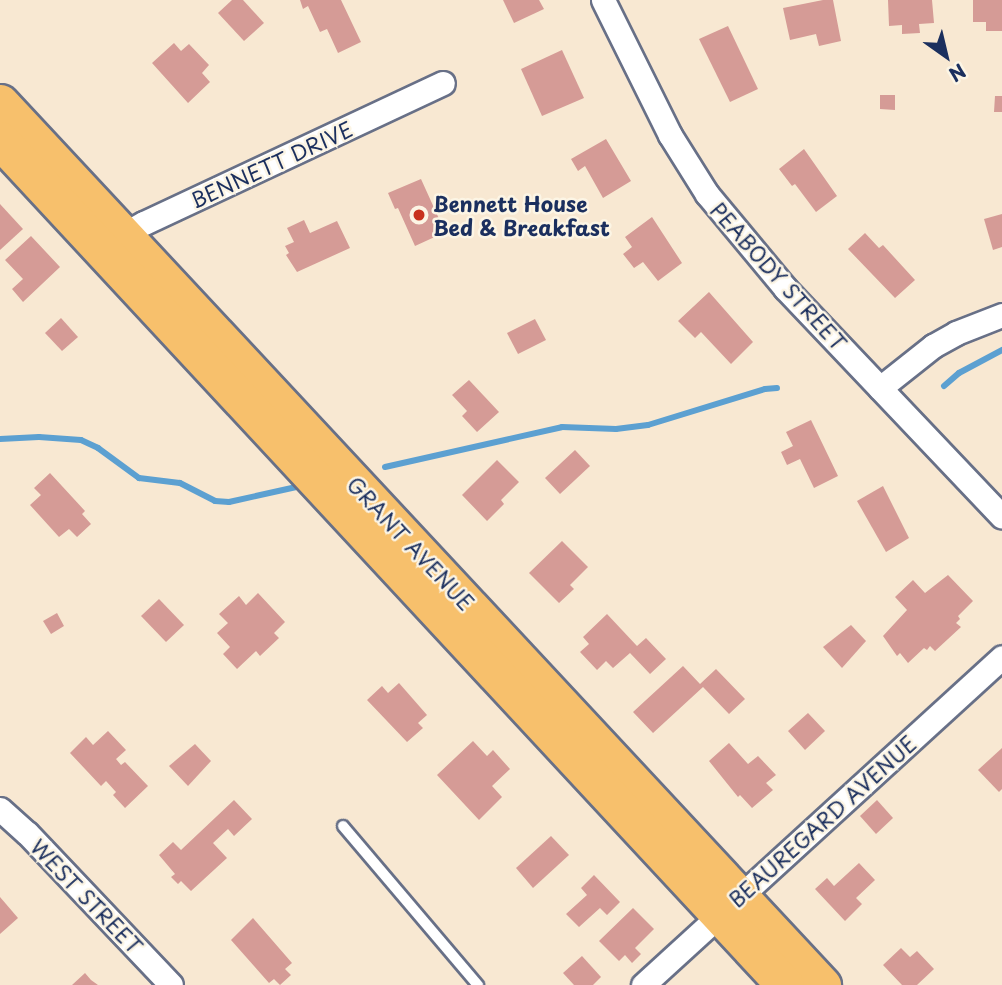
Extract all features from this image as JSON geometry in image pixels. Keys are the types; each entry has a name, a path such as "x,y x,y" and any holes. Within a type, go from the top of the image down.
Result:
{"main road":[{"name":"GRANT AVENUE","path":"0,103 112,242 729,905 822,985"},
{"name":"GRANT AVENUE","path":"0,140 112,242"},
{"name":"GRANT AVENUE","path":"729,905 785,985"}],"street":[{"name":"PEABODY STREET","path":"609,2 670,135 706,194 785,288 1002,517"},
{"name":"BENNETT DRIVE","path":"112,242 443,83"},
{"path":"880,388 933,346 956,333 1002,314"},
{"name":"BEAUREGARD AVENUE","path":"643,985 1002,657"},
{"name":"WEST STREET","path":"0,809 27,833 171,985"}],"lane":[{"path":"343,827 478,985"}],"building":[{"path":"232,0 243,0 264,23 244,41 218,13"},
{"path":"300,0 341,0 361,42 338,53 327,29 320,32 308,6 303,9"},
{"path":"503,0 539,0 544,9 514,23"},
{"path":"833,0 841,41 819,46 816,34 790,40 783,8"},
{"path":"888,0 932,0 934,23 919,24 920,33 902,34 902,25 889,26"},
{"path":"973,0 1002,0 1002,31 986,31 986,22 973,22"},
{"path":"728,26 758,89 730,102 699,39"},
{"path":"174,43 181,51 189,44 209,65 202,73 210,82 188,103 152,63"},
{"path":"562,50 584,98 542,116 521,69"},
{"path":"880,95 895,95 895,110 880,109"},
{"path":"995,96 1002,96 1002,112 994,112"},
{"path":"606,139 631,181 603,198 585,166 578,171 571,159"},
{"path":"804,149 837,196 816,212 795,184 792,186 779,169"},
{"name":"Bennett House Bed & Breakfast","path":"421,179 440,221 434,223 439,235 415,246 398,208 395,209 388,193"},
{"path":"0,204 23,229 0,250"},
{"path":"1002,214 1002,247 993,250 984,219"},
{"path":"652,217 682,263 658,281 643,262 634,268 623,254 632,247 625,237"},
{"path":"304,220 310,233 337,221 350,248 297,272 286,255 289,253 285,246 294,242 287,228"},
{"path":"865,233 879,248 883,245 915,280 895,298 848,249"},
{"path":"31,236 60,267 23,302 12,289 23,279 5,260"},
{"path":"709,292 753,342 731,364 701,332 695,338 678,321"},
{"path":"61,318 78,337 62,351 45,333"},
{"path":"535,319 546,340 518,354 507,333"},
{"path":"469,380 499,412 477,432 462,416 467,411 452,395"},
{"path":"811,420 838,476 814,488 800,459 787,465 781,452 793,446 786,432"},
{"path":"575,450 590,466 560,494 545,478"},
{"path":"497,460 519,482 501,500 504,504 487,521 462,495"},
{"path":"50,473 85,511 82,514 91,524 77,537 69,529 59,537 30,505 41,495 34,488"},
{"path":"883,486 909,538 886,552 857,501"},
{"path":"562,541 588,567 570,585 574,589 559,603 529,573"},
{"path":"948,575 973,601 958,616 960,619 956,623 961,627 935,651 930,646 927,650 924,648 908,663 900,653 897,656 883,636 907,610 895,597 913,580 925,593"},
{"path":"258,593 285,622 274,633 279,638 260,656 256,651 237,669 223,654 230,647 217,633 228,623 219,614 239,596 246,605"},
{"path":"159,599 184,625 166,642 141,616"},
{"path":"57,613 64,626 51,634 43,621"},
{"path":"607,614 637,646 646,638 666,659 650,674 630,653 613,668 606,661 597,670 580,652 589,644 583,637"},
{"path":"851,625 866,641 842,668 823,647"},
{"path":"683,666 700,684 716,669 745,699 729,714 703,687 653,733 633,712"},
{"path":"399,683 427,715 418,723 423,728 407,742 367,700 382,686 388,693"},
{"path":"808,713 825,731 805,750 788,731"},
{"path":"108,731 126,750 116,759 121,765 125,762 148,786 125,808 113,795 116,792 106,781 101,786 70,753 86,737 93,745"},
{"path":"473,741 487,756 493,750 510,769 492,786 502,797 479,820 437,775"},
{"path":"729,743 748,764 758,756 776,775 766,783 773,790 752,808 740,795 738,797 709,761"},
{"path":"195,744 211,761 188,786 169,766"},
{"path":"1002,748 1002,789 999,792 978,770"},
{"path":"234,800 252,819 234,836 228,829 213,843 227,858 191,891 181,881 178,884 171,877 175,874 159,855 173,842 181,850"},
{"path":"877,800 893,818 876,834 860,816"},
{"path":"551,836 569,855 533,888 516,868"},
{"path":"859,863 875,880 856,898 862,904 845,921 815,889 827,878 834,886"},
{"path":"594,875 620,902 607,915 600,908 579,927 566,914 587,895 581,888"},
{"path":"0,897 18,918 0,934"},
{"path":"633,908 654,929 635,948 641,954 632,963 625,955 619,961 599,941"},
{"path":"253,918 292,963 285,969 291,975 280,985 274,979 269,983 231,940"},
{"path":"901,948 910,957 917,951 934,969 917,985 902,985 883,965"},
{"path":"582,956 601,977 593,985 574,985 563,973"},
{"path":"85,973 98,985 72,985"}],"waterway":[{"path":"944,386 959,373 1002,350"},
{"path":"385,467 562,427 616,429 648,425 765,389 777,388"},
{"path":"0,439 39,437 81,440 98,448 139,478 180,483 215,501 229,502 296,487"}],"place":[{"name":"Bennett House Bed & Breakfast","path":"419,215"}]}
